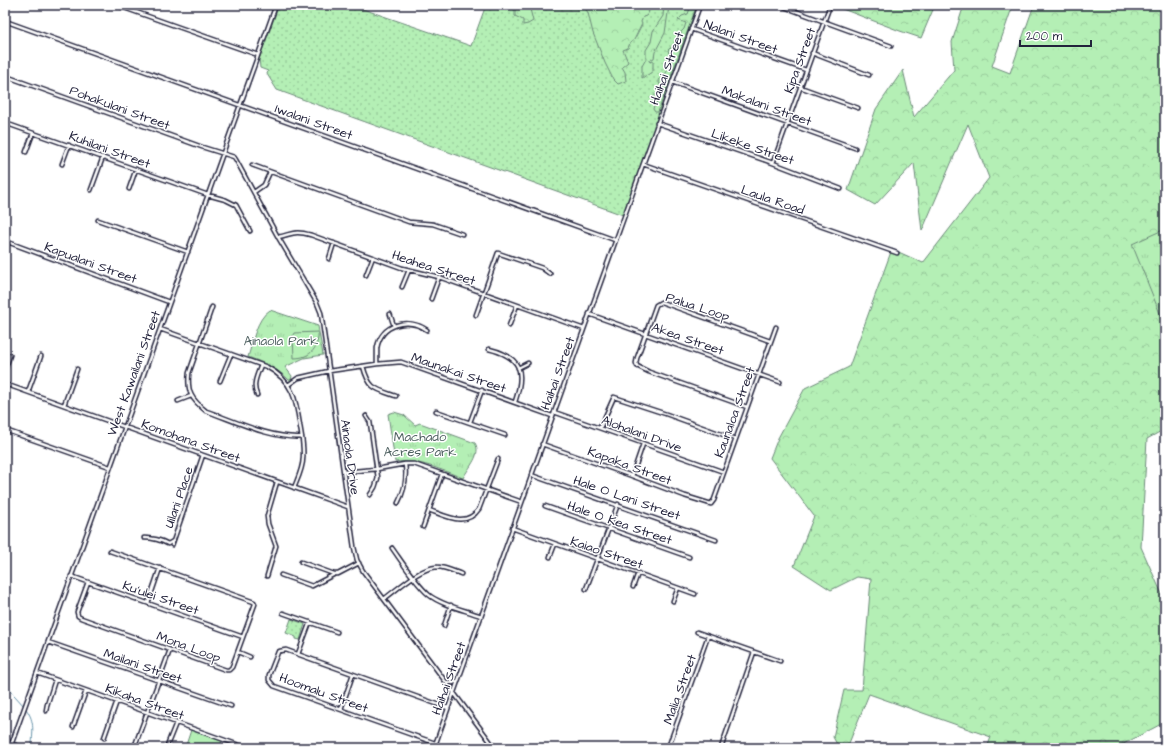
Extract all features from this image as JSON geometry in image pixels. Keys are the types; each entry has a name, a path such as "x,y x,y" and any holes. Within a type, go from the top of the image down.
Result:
{"street":[{"path":"116,5 258,55"},
{"name":"West Kawailani Street","path":"10,748 276,5"},
{"name":"Haihai Street","path":"434,748 700,5"},
{"path":"779,5 891,46"},
{"name":"Kipa Street","path":"773,163 829,8"},
{"name":"Iwalani Street","path":"5,21 616,240"},
{"name":"Nalani Street","path":"691,29 806,70"},
{"path":"812,53 869,75"},
{"name":"Pohakulani Street","path":"11,78 222,154"},
{"name":"Makalani Street","path":"672,82 855,148"},
{"path":"800,87 858,108"},
{"name":"Kuhilani Street","path":"5,123 208,195 226,200 236,205 250,231"},
{"name":"Likeke Street","path":"657,123 773,163 841,189"},
{"path":"26,152 33,133"},
{"path":"62,164 69,145"},
{"name":"Ainaola Drive","path":"222,154 234,157 236,160 321,313 348,507 358,563 495,748"},
{"path":"91,190 103,157"},
{"name":"Laula Road","path":"643,164 897,253"},
{"path":"252,165 410,222 433,224 462,234"},
{"path":"129,189 136,169"},
{"path":"254,192 264,185 270,172"},
{"path":"98,220 188,252"},
{"name":"Heahea Street","path":"278,237 299,232 409,270 439,277 584,329"},
{"name":"Kapualani Street","path":"5,241 170,302"},
{"path":"328,259 334,243"},
{"path":"476,315 498,253 542,268 550,274"},
{"path":"366,274 373,257"},
{"path":"402,287 409,270"},
{"path":"431,299 439,277"},
{"name":"Palua Loop","path":"747,407 640,368 636,363 645,334 656,305 661,302 770,341"},
{"path":"509,326 517,305"},
{"path":"212,308 189,373 188,382 191,396 196,403 206,410 276,436 291,438 302,437"},
{"path":"390,314 394,326"},
{"name":"Akea Street","path":"589,314 780,382"},
{"path":"377,364 380,340 384,334 394,326 411,323 422,326 426,330"},
{"name":"Kaunaloa Street","path":"711,504 714,500 776,326"},
{"path":"160,329 261,365 275,372 288,385 294,393 297,404 302,437 303,458 294,488"},
{"path":"489,349 508,355 518,368 520,384 515,402"},
{"path":"220,381 231,354"},
{"path":"5,370 10,355"},
{"path":"28,392 41,356"},
{"name":"Maunakai Street","path":"288,385 298,378 329,371 396,362 407,363 552,416"},
{"path":"518,368 528,363"},
{"path":"257,395 255,383 261,365"},
{"path":"363,366 367,380 373,387 396,396"},
{"path":"64,405 77,369"},
{"name":"Komohana Street","path":"5,384 348,507"},
{"path":"470,422 482,390"},
{"path":"178,401 191,396"},
{"path":"600,428 614,397 735,439"},
{"path":"436,411 505,435"},
{"name":"Alohalani Drive","path":"554,412 724,472"},
{"path":"366,416 370,422 377,468 377,483 370,495"},
{"path":"5,430 110,467"},
{"name":"Kapaka Street","path":"542,444 711,504"},
{"path":"632,476 643,444"},
{"name":"Uilani Place","path":"172,545 203,455"},
{"path":"429,510 456,520 467,519 474,515 479,509 498,459"},
{"path":"344,472 405,464 423,466 522,502"},
{"path":"398,503 406,486 407,477 405,464"},
{"path":"423,527 442,474"},
{"name":"Hale O Lani Street","path":"532,475 618,504 716,540"},
{"path":"266,576 276,546 268,524 267,516 277,482"},
{"path":"586,589 618,504"},
{"name":"Hale O Kea Street","path":"545,506 689,557"},
{"name":"Kaiao Street","path":"512,528 696,594"},
{"path":"144,538 161,540 168,544 174,541"},
{"path":"550,557 555,544"},
{"path":"392,548 430,596 481,616"},
{"name":"Mona Loop","path":"88,582 77,612 78,616 226,670 230,670 255,604 254,602 110,551"},
{"path":"301,562 329,573 336,574"},
{"path":"281,575 312,586 358,563"},
{"path":"384,599 424,570 438,567 461,574"},
{"path":"148,603 160,568"},
{"path":"633,587 638,573"},
{"name":"Ku'ulei Street","path":"71,576 243,637"},
{"path":"674,601 678,588"},
{"path":"444,626 452,605"},
{"path":"283,612 337,632"},
{"path":"298,654 310,622"},
{"path":"697,632 780,661"},
{"name":"Malia Street","path":"668,748 708,636"},
{"name":"Mailani Street","path":"48,642 231,706"},
{"path":"134,748 170,650"},
{"name":"Hoomalu Street","path":"435,743 274,686 271,683 269,676 278,652 283,650 298,654 448,708"},
{"path":"238,652 250,657"},
{"path":"721,748 754,652"},
{"name":"Kikaha Street","path":"37,673 247,748"},
{"path":"341,709 354,674"},
{"path":"46,711 55,680"},
{"path":"447,682 453,683 458,680"},
{"path":"73,727 86,691"},
{"path":"104,738 117,701"},
{"path":"166,748 176,722"},
{"path":"5,741 23,748"}],"green space":[{"path":"279,5 351,5 471,46 486,5 698,5 623,215 277,90 267,74 268,71 260,68 259,59"},
{"path":"517,5 529,5 533,21 523,25 523,20 515,16"},
{"path":"584,5 645,5 649,12 643,17 641,22 642,24 634,40 630,43 628,48 623,50 628,62 622,67 625,72 626,81 618,84 613,79 593,33 588,13"},
{"path":"664,5 669,6 665,33 655,52 654,58 650,60 650,62 653,61 653,71 642,78 642,66 646,59 646,50 651,42 653,31 663,16"},
{"path":"691,5 697,5 658,112 655,112 653,109 657,103 652,99 660,92 663,86 660,85 659,81 667,72 666,67 671,59 668,50 676,44 686,23 678,20 682,16 688,14"},
{"path":"832,5 935,5 921,38"},
{"path":"964,5 1013,5 992,66 1010,73 1034,5 1165,5 1165,429 1147,439 1141,547 1165,601 1165,722 1116,748 987,748 991,737 869,694 847,748 839,748 833,737 844,690 862,690 871,579 857,577 831,590 794,566 814,516 770,458 778,438 805,388 849,367 892,249 923,263 989,178 968,124 922,231 914,163 875,205 848,190 876,109 903,70 914,117 954,70 952,42"},
{"path":"1165,229 1165,326 1132,244"},
{"name":"Ainaola Park","path":"270,310 318,326 323,355 304,358 285,367 292,376 291,380 270,366 248,357 258,325 265,314"},
{"path":"318,332 317,342 313,351 305,356 294,358 294,333"},
{"name":"Machado Acres Park","path":"394,412 404,415 415,425 420,423 475,443 477,447 476,456 463,478 413,462 395,462 388,414"},
{"path":"291,619 305,624 300,640 286,633"},
{"path":"191,730 222,741 219,748 185,748"}],"waterway":[{"path":"5,685 24,706"},
{"path":"26,709 32,723 32,748"}]}
